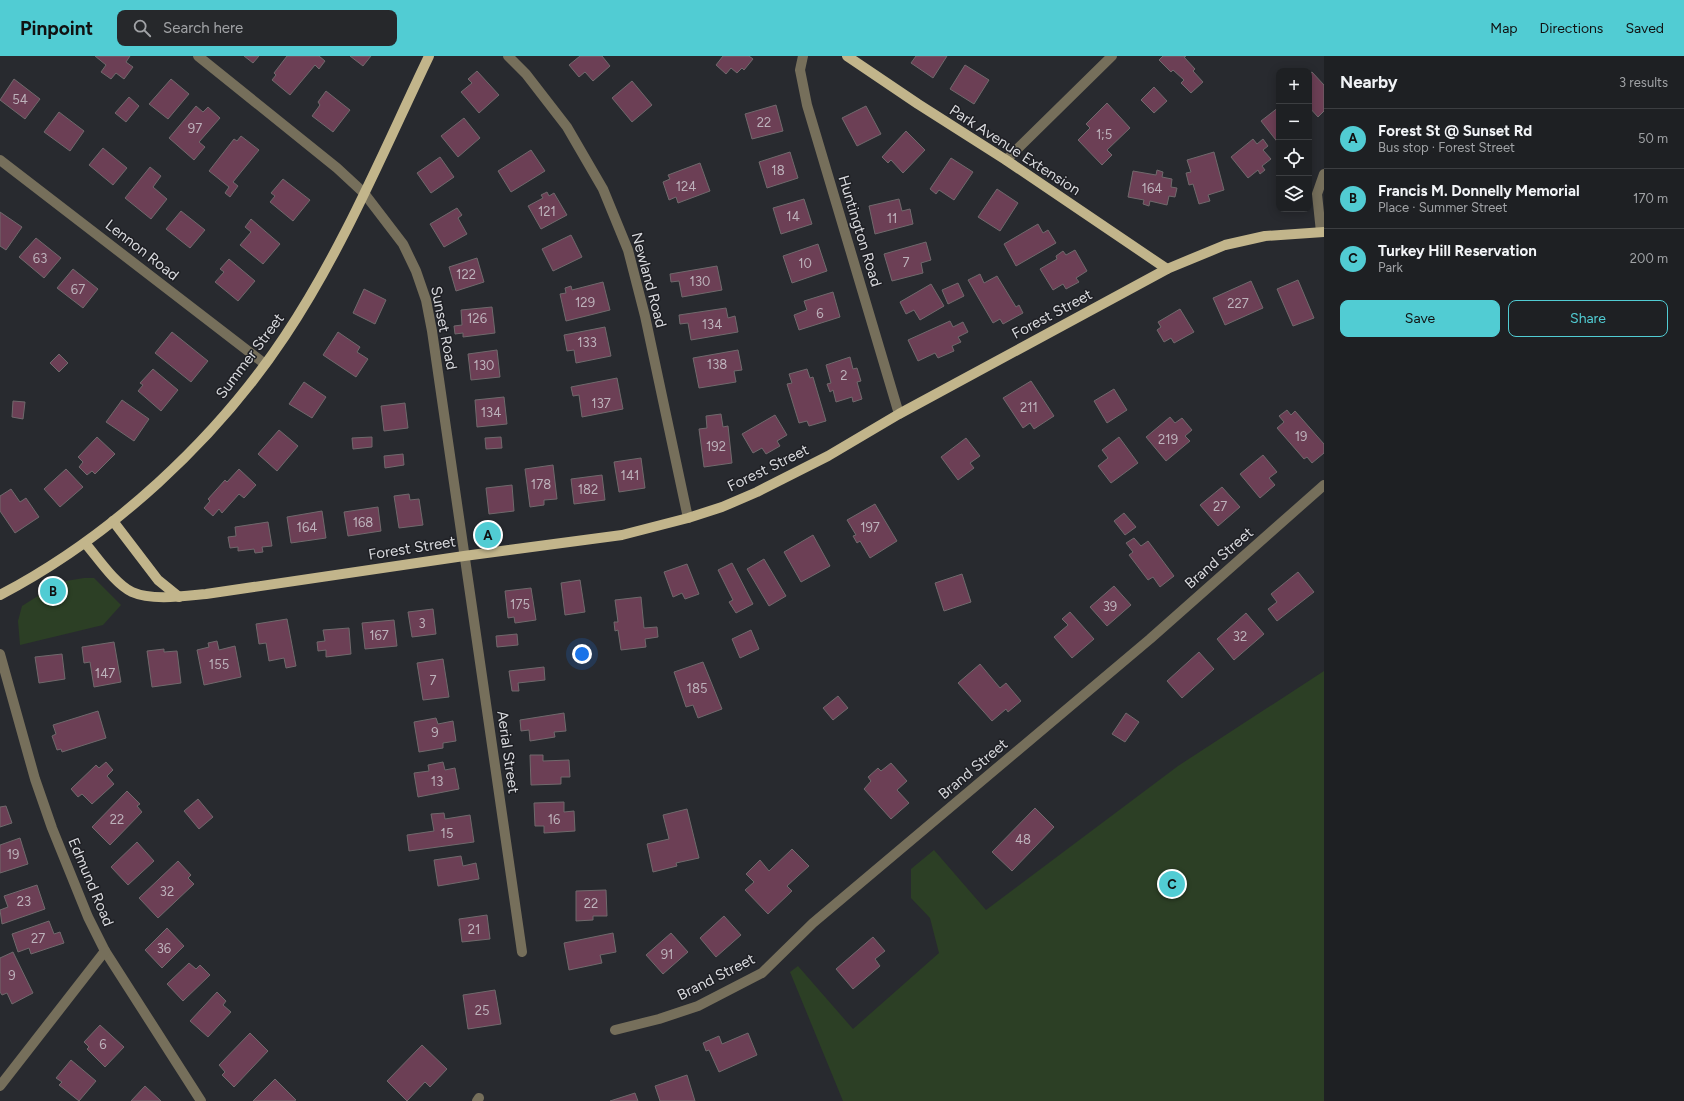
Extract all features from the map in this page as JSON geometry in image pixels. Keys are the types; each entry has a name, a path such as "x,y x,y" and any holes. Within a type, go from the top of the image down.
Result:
{"main road":[{"name":"Summer Street","path":"0,595 53,565 85,543 149,490 203,439 265,364 285,337 331,259 429,56"},
{"name":"Park Avenue Extension","path":"847,56 918,104 1006,160 1167,269"},
{"name":"Forest Street","path":"85,543 120,584 132,592 144,596 179,597 622,535 688,518 722,507 757,492 828,456 899,414 1167,269 1225,245 1264,236 1323,232"},
{"path":"113,521 158,580 179,597"}],"street":[{"name":"Sunset Road","path":"198,56 337,168 364,193 403,244 416,271 426,300 432,331 464,556"},
{"name":"Newland Road","path":"508,56 526,74 567,127 603,189 628,250 645,316 688,518"},
{"name":"Huntington Road","path":"802,56 800,70 807,105 899,414"},
{"path":"1006,160 1112,56"},
{"name":"Lennon Road","path":"0,160 265,364"},
{"path":"1323,232 1317,194 1324,174"},
{"name":"Brand Street","path":"615,1030 659,1019 698,1006 762,973 813,924 1150,639 1324,486"},
{"name":"Aerial Street","path":"464,556 522,952"},
{"name":"Edmund Road","path":"0,654 35,779 52,828 88,917 105,951 201,1101"},
{"path":"0,1086 105,951"}],"green space":[{"path":"94,578 121,605 103,625 20,645 18,621 22,606 60,582"},
{"path":"1324,671 1324,1101 843,1101 790,972 798,966 853,1029 939,953 930,918 911,898 911,869 934,850 986,910 1178,766"}],"building":[{"path":"95,56 130,56 126,62 133,67 124,79 116,73 111,79 101,72 106,65"},
{"path":"244,56 259,56 253,63"},
{"path":"287,56 319,56 325,61 319,69 315,65 290,95 272,80 276,75 274,73"},
{"path":"350,56 371,56 363,66"},
{"path":"580,56 602,56 610,66 593,81 585,72 579,77 569,65"},
{"path":"723,56 749,56 753,59 744,70 742,68 737,73 731,68 726,74 716,65"},
{"path":"916,56 947,56 933,78 911,63"},
{"path":"1163,56 1186,56 1184,57 1195,69 1193,71 1203,82 1191,93 1181,83 1184,80 1173,70 1171,72 1159,60"},
{"path":"965,65 989,80 974,104 950,89"},
{"path":"477,71 499,95 479,113 461,92 472,83 468,79"},
{"path":"1312,72 1324,85 1324,111 1318,117 1312,110"},
{"path":"14,79 40,99 25,119 0,100"},
{"path":"171,79 189,94 168,119 149,104"},
{"path":"632,81 652,105 632,122 612,98"},
{"path":"1154,87 1167,101 1154,113 1141,100"},
{"path":"326,91 350,110 333,132 312,116 320,105 318,102"},
{"path":"129,97 139,106 126,122 115,113"},
{"path":"1107,103 1130,128 1107,150 1112,155 1102,165 1078,140 1090,128 1086,124"},
{"path":"776,105 783,131 752,139 745,114"},
{"path":"196,106 203,112 208,107 220,118 199,142 205,147 194,160 169,138"},
{"path":"866,106 881,134 857,146 842,118"},
{"path":"1276,109 1276,140 1261,121"},
{"path":"59,112 84,131 70,151 44,132"},
{"path":"464,118 480,138 458,157 441,136"},
{"path":"906,131 925,150 903,173 891,160 888,163 882,157"},
{"path":"241,136 259,150 233,182 238,186 230,197 225,193 229,187 209,171 234,139 237,141"},
{"path":"1253,139 1257,144 1263,139 1268,146 1263,150 1271,159 1262,166 1265,170 1260,174 1258,170 1248,178 1231,157"},
{"path":"103,148 127,168 113,185 89,165"},
{"path":"531,150 545,171 511,192 498,171"},
{"path":"790,152 798,178 767,188 759,162"},
{"path":"1214,152 1224,190 1208,195 1210,201 1199,204 1193,184 1189,185 1186,173 1191,172 1187,160"},
{"path":"440,157 454,177 431,193 417,173"},
{"path":"951,158 973,172 954,200 939,190 936,194 930,189"},
{"path":"700,163 710,191 678,203 676,197 669,200 663,182 670,179 668,175"},
{"path":"150,167 161,176 153,187 167,199 151,219 125,198"},
{"path":"1157,170 1163,172 1162,177 1172,179 1171,187 1177,188 1175,197 1169,196 1167,205 1150,201 1149,206 1143,204 1144,200 1128,197 1133,171 1156,175"},
{"path":"283,179 310,200 293,221 270,202 275,196 271,193"},
{"path":"997,189 1018,203 1000,231 978,217"},
{"path":"547,192 549,196 554,193 567,215 541,229 528,206 543,198 541,195"},
{"path":"804,199 812,224 781,234 773,208"},
{"path":"899,199 902,211 910,209 913,224 875,234 869,206"},
{"path":"457,208 462,215 458,218 467,234 444,247 430,224"},
{"path":"181,211 205,230 190,248 166,229"},
{"path":"0,212 22,227 6,250 0,246"},
{"path":"251,219 280,244 263,264 240,245 251,232 245,227"},
{"path":"1038,224 1043,233 1048,230 1056,243 1016,266 1004,244"},
{"path":"571,235 582,257 553,271 542,249"},
{"path":"36,238 61,258 44,278 19,257"},
{"path":"926,242 931,260 921,263 923,273 892,281 884,254"},
{"path":"818,244 827,271 792,283 783,256"},
{"path":"1075,250 1087,271 1076,278 1079,282 1066,289 1063,284 1053,290 1040,269 1057,259 1056,256 1063,251 1066,255"},
{"path":"477,258 484,282 456,291 449,267"},
{"path":"229,259 255,281 238,301 215,282 224,272 220,269"},
{"path":"717,266 722,290 682,297 679,281 671,282 670,274"},
{"path":"73,269 98,289 83,308 57,288"},
{"path":"980,274 984,283 997,276 1016,307 1019,305 1023,313 1003,324 1000,319 993,323 968,280"},
{"path":"1298,280 1314,318 1293,326 1277,289"},
{"path":"1251,281 1263,308 1225,325 1213,298"},
{"path":"603,282 610,310 566,321 560,294 566,293 565,288 571,286 572,290"},
{"path":"958,283 964,296 948,304 942,290"},
{"path":"931,284 944,306 920,320 914,310 906,314 900,302"},
{"path":"364,289 386,300 375,324 353,313"},
{"path":"833,292 840,317 799,330 794,315 807,310 804,301"},
{"path":"492,307 495,333 463,337 463,333 455,334 454,326 462,325 461,310"},
{"path":"726,308 728,318 735,316 738,332 691,340 688,323 680,324 679,315"},
{"path":"1180,309 1194,332 1174,343 1171,338 1164,342 1157,330 1161,327 1158,322"},
{"path":"950,321 953,327 963,322 968,332 958,337 961,342 952,346 954,351 938,358 935,353 918,361 908,340"},
{"path":"605,327 611,356 576,363 574,350 567,351 564,335"},
{"path":"172,332 208,361 191,382 155,353"},
{"path":"338,332 360,347 357,352 368,359 356,377 323,355"},
{"path":"497,350 500,377 471,380 468,354"},
{"path":"738,350 742,370 734,371 736,382 699,388 693,358"},
{"path":"59,354 68,363 59,372 50,363"},
{"path":"850,357 853,369 857,368 861,381 857,382 862,399 853,402 852,397 836,402 833,390 830,392 827,384 831,383 826,365"},
{"path":"153,369 178,390 161,411 138,391 143,385 140,383"},
{"path":"807,369 810,378 813,377 826,421 809,426 807,421 799,423 787,384 792,383 789,374"},
{"path":"617,378 623,409 582,417 579,395 573,396 571,387"},
{"path":"1031,381 1054,416 1034,429 1030,423 1023,428 1003,398"},
{"path":"304,382 326,397 312,418 289,404"},
{"path":"1114,389 1127,410 1107,423 1094,401"},
{"path":"504,397 507,424 477,427 475,400"},
{"path":"122,400 149,419 134,441 106,422"},
{"path":"13,401 25,402 23,419 12,417"},
{"path":"405,403 408,428 384,431 381,406"},
{"path":"1287,410 1291,415 1295,411 1324,444 1324,453 1312,463 1307,457 1304,459 1277,428 1284,422 1279,416"},
{"path":"721,414 723,427 728,426 732,463 704,467 699,429 707,428 706,416"},
{"path":"775,415 787,435 777,441 780,446 766,454 762,448 753,453 742,434"},
{"path":"1170,417 1175,423 1182,418 1192,430 1185,436 1190,441 1166,461 1146,437"},
{"path":"279,430 298,446 277,471 258,454"},
{"path":"97,437 115,454 95,474 92,471 87,475 79,467 83,462 78,457"},
{"path":"372,437 372,447 353,449 352,438"},
{"path":"501,437 502,448 486,449 485,438"},
{"path":"1119,437 1138,463 1111,483 1098,466 1108,458 1102,450"},
{"path":"966,438 980,456 970,463 974,468 958,480 941,457"},
{"path":"403,454 404,465 385,468 384,456"},
{"path":"1263,455 1277,472 1269,478 1275,485 1260,498 1240,474"},
{"path":"641,458 645,488 619,492 614,462"},
{"path":"553,465 557,499 544,500 544,505 530,507 525,469"},
{"path":"66,469 83,487 60,507 44,489"},
{"path":"239,469 256,485 244,498 239,494 222,513 219,509 213,516 204,508 210,501 208,499 225,480 227,482"},
{"path":"602,475 605,500 574,504 571,479"},
{"path":"512,485 514,511 489,514 486,488"},
{"path":"1222,487 1240,507 1218,526 1200,505"},
{"path":"11,489 20,502 26,498 39,517 15,533 0,511 0,496"},
{"path":"409,494 410,500 419,499 423,525 399,528 394,496"},
{"path":"875,504 897,541 870,558 860,541 857,543 853,536 856,535 847,520"},
{"path":"378,507 381,531 348,536 344,512"},
{"path":"322,511 326,538 291,543 287,517"},
{"path":"1124,513 1136,527 1125,535 1114,521"},
{"path":"268,522 272,546 262,547 263,552 255,553 254,549 238,551 238,547 230,548 228,537 236,536 235,527"},
{"path":"813,535 830,566 801,582 784,552"},
{"path":"1134,538 1141,546 1148,541 1174,576 1160,587 1153,577 1148,580 1129,555 1133,552 1126,543"},
{"path":"764,559 786,596 769,606 747,569"},
{"path":"732,563 753,604 736,613 729,602 733,600 718,570"},
{"path":"687,564 699,594 685,599 682,593 673,597 664,572"},
{"path":"1298,572 1314,592 1277,621 1268,609 1277,602 1271,594"},
{"path":"962,574 971,602 944,611 935,583"},
{"path":"580,580 585,612 565,615 561,583"},
{"path":"1114,586 1131,605 1107,626 1090,607"},
{"path":"531,588 536,620 515,623 514,617 508,618 505,591"},
{"path":"641,597 644,628 657,627 658,637 645,639 646,647 621,650 618,630 615,631 614,622 618,622 615,600"},
{"path":"433,609 436,634 412,637 408,612"},
{"path":"1070,612 1094,639 1072,658 1054,637 1068,625 1062,619"},
{"path":"1246,613 1264,634 1234,660 1217,639"},
{"path":"287,619 296,666 286,668 284,658 269,661 266,643 259,644 256,624"},
{"path":"394,620 397,646 365,649 362,623"},
{"path":"349,628 351,654 326,657 326,650 318,651 317,642 325,641 323,630"},
{"path":"751,630 759,649 740,658 732,639"},
{"path":"517,634 518,645 497,647 496,636"},
{"path":"217,641 219,650 235,646 241,677 204,685 197,650 209,647 208,643"},
{"path":"114,642 121,682 94,687 90,662 84,663 82,647"},
{"path":"164,649 164,652 177,651 181,683 152,687 147,651"},
{"path":"1199,652 1214,669 1182,698 1167,681"},
{"path":"62,654 65,679 39,683 35,657"},
{"path":"443,659 449,697 423,700 417,663"},
{"path":"703,662 722,709 698,718 693,705 686,707 674,672"},
{"path":"980,664 1000,688 1006,683 1021,701 1008,712 1006,709 992,721 958,683"},
{"path":"544,667 545,680 518,683 519,691 512,691 509,671"},
{"path":"838,696 848,708 833,720 823,708"},
{"path":"98,711 106,738 62,752 61,749 57,750 52,736 56,734 53,725"},
{"path":"564,713 566,731 554,732 555,737 530,741 529,730 521,731 520,720"},
{"path":"1126,713 1139,722 1125,742 1112,734"},
{"path":"436,718 438,724 453,721 456,741 443,743 443,748 419,752 414,722"},
{"path":"530,755 543,755 543,761 569,760 570,777 561,777 561,784 531,785"},
{"path":"106,762 113,770 107,776 114,784 92,804 82,794 78,797 71,789 96,765 99,768"},
{"path":"443,762 445,770 455,768 459,789 418,797 414,773 429,771 428,765"},
{"path":"891,763 907,781 897,790 909,803 891,819 864,789 871,781 868,777 878,768 881,771"},
{"path":"127,791 140,804 137,806 142,812 110,845 92,827"},
{"path":"198,799 213,817 199,829 184,811"},
{"path":"564,802 564,812 574,811 575,831 544,833 544,826 535,826 534,803"},
{"path":"6,806 12,823 0,827 0,807"},
{"path":"1035,808 1054,827 1012,871 992,852"},
{"path":"687,809 699,858 676,863 677,866 653,872 647,844 669,839 663,815"},
{"path":"444,813 445,819 470,815 474,842 409,851 407,835 434,831 431,814"},
{"path":"20,838 28,864 0,873 0,845"},
{"path":"137,842 154,861 128,885 111,867"},
{"path":"792,849 809,866 787,886 792,891 768,914 745,890 754,882 746,874 760,860 769,871"},
{"path":"461,856 463,866 476,863 479,879 438,886 434,860"},
{"path":"178,861 191,875 188,878 194,884 158,918 139,898"},
{"path":"37,885 45,909 2,924 0,910 8,907 4,896"},
{"path":"606,890 607,916 593,916 593,920 576,921 576,891"},
{"path":"487,915 490,939 462,942 459,919"},
{"path":"724,916 741,935 716,957 700,938"},
{"path":"49,921 54,934 60,932 64,943 31,954 29,948 18,952 12,934"},
{"path":"167,928 184,946 162,968 145,950"},
{"path":"613,933 616,952 600,955 602,963 569,970 564,943"},
{"path":"671,933 688,952 663,974 646,955"},
{"path":"873,937 885,951 875,959 880,966 853,989 836,969"},
{"path":"13,952 33,993 12,1004 7,993 2,995 0,992 0,958"},
{"path":"189,963 196,969 200,965 210,975 183,1001 167,984"},
{"path":"495,990 501,1024 468,1029 463,995"},
{"path":"217,992 226,1001 223,1005 231,1012 208,1037 190,1021"},
{"path":"100,1025 124,1047 105,1067 87,1049 89,1047 84,1042"},
{"path":"250,1033 268,1051 234,1087 222,1075 225,1072 219,1065"},
{"path":"748,1033 757,1055 719,1072 709,1050 706,1051 703,1043 719,1036 722,1044"},
{"path":"422,1045 447,1069 430,1087 425,1082 407,1101 387,1081"},
{"path":"71,1060 96,1081 79,1101 59,1085 62,1082 56,1078"},
{"path":"687,1075 695,1101 660,1101 655,1086"},
{"path":"275,1079 296,1100 253,1101"},
{"path":"145,1086 161,1101 131,1101"},
{"path":"635,1093 638,1101 610,1101"}],"place":[{"name":"Forest St @ Sunset Rd","path":"488,535"},
{"name":"Francis M. Donnelly Memorial","path":"53,591"},
{"name":"Turkey Hill Reservation","path":"1172,884"}]}
